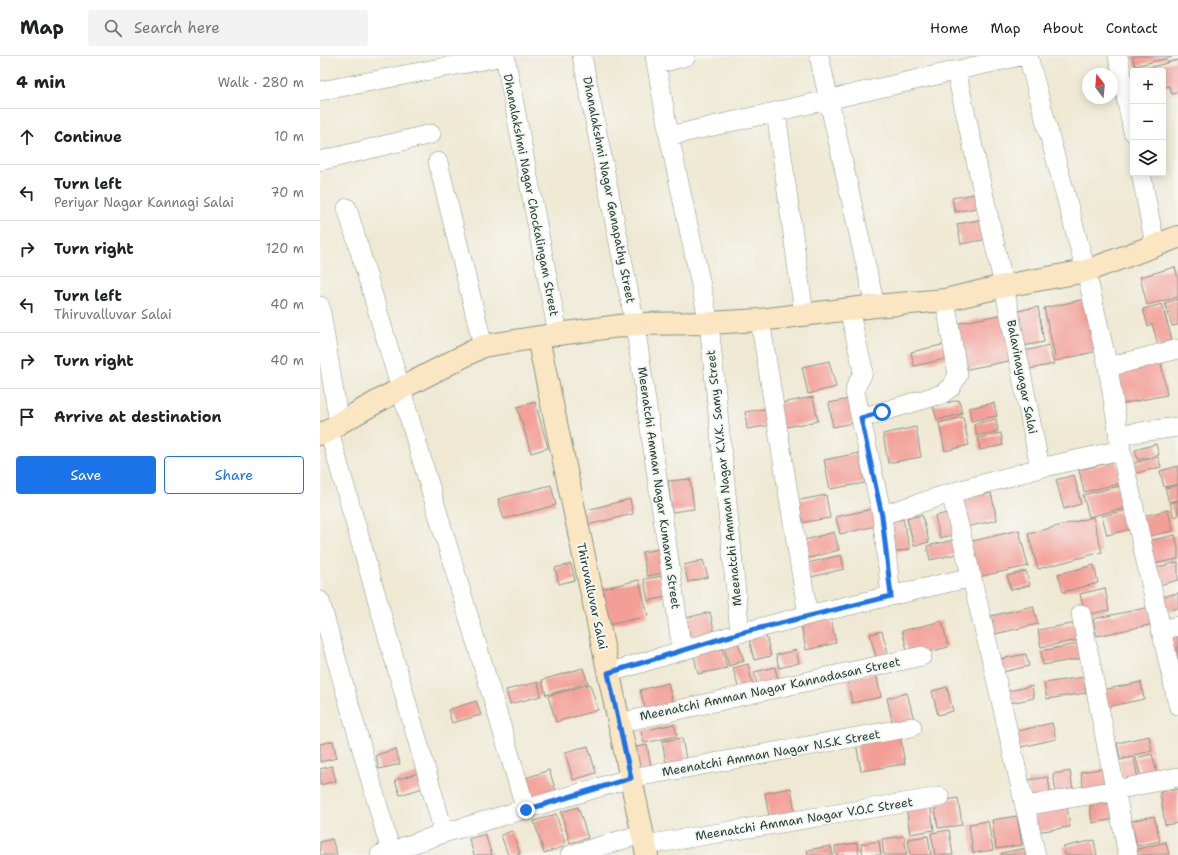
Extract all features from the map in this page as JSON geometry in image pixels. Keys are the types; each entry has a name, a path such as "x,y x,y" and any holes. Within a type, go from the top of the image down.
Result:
{"street":[{"path":"320,91 505,56"},
{"name":"Dhanalakshmi Nagar Chockalingam Street","path":"505,56 548,336"},
{"name":"Dhanalakshmi Nagar Ganapathy Street","path":"582,56 635,324"},
{"path":"656,60 686,56"},
{"path":"820,56 875,306"},
{"path":"669,136 1020,56"},
{"path":"1028,56 1086,271 1108,367 1120,442 1169,628 1178,705"},
{"path":"1118,56 1130,117"},
{"name":"Meenatchi Amman Nagar K.V.K. Samy Street","path":"656,60 669,136 709,323 740,633"},
{"name":"Balavinayagar Salai","path":"956,70 1004,286 1040,468"},
{"path":"776,112 804,314"},
{"path":"320,161 431,134"},
{"path":"438,162 483,346"},
{"path":"1142,176 1155,245"},
{"path":"347,208 402,388 526,810"},
{"path":"329,429 402,388 483,346 635,324 709,323 760,320 875,306 945,300 1004,286 1086,271 1178,237"},
{"path":"861,418 942,394 952,387 958,375 945,300"},
{"path":"320,306 329,429 444,833"},
{"path":"849,309 863,370 863,373 855,387 882,516 891,596"},
{"path":"760,320 808,615"},
{"name":"Meenatchi Amman Nagar Kumaran Street","path":"635,324 682,651"},
{"name":"Thiruvalluvar Salai","path":"548,336 608,673 645,845"},
{"path":"1108,367 1178,349"},
{"path":"882,516 951,493 1040,468 1120,442 1178,427"},
{"path":"951,493 1026,806 1036,855"},
{"path":"608,673 740,633 808,615 972,577"},
{"path":"320,601 386,853"},
{"path":"1081,614 1128,855"},
{"name":"Meenatchi Amman Nagar Kannadasan Street","path":"619,723 922,656"},
{"name":"Meenatchi Amman Nagar N.S.K Street","path":"386,853 444,833 631,778 912,727"},
{"path":"1026,806 1178,777"},
{"name":"Meenatchi Amman Nagar V.O.C Street","path":"570,855 645,845 940,797"}],"building":[{"path":"1132,56 1172,56 1172,57 1135,66"},
{"path":"1178,60 1178,92 1172,94 1169,86 1166,87 1166,68 1148,68"},
{"path":"980,193 982,207 955,212 952,198"},
{"path":"984,219 988,239 961,244 957,224"},
{"path":"1175,267 1178,278 1178,297 1147,305 1140,277"},
{"path":"1085,299 1097,351 1056,361 1044,308"},
{"path":"1178,299 1178,325 1172,326 1165,303"},
{"path":"1162,304 1173,348 1160,351 1152,324 1148,326 1143,309"},
{"path":"1038,307 1044,342 1018,347 1012,312"},
{"path":"1004,314 1014,360 963,370 954,324"},
{"path":"951,343 954,357 914,366 911,352"},
{"path":"1049,345 1054,364 1025,370 1021,352"},
{"path":"829,361 836,387 808,394 802,367"},
{"path":"1161,363 1167,395 1121,404 1114,372"},
{"path":"813,397 818,421 781,428 776,404"},
{"path":"849,399 853,423 833,427 829,403"},
{"path":"959,400 962,414 937,420 933,406"},
{"path":"535,402 548,448 531,453 517,407"},
{"path":"994,403 997,416 971,421 969,408"},
{"path":"770,408 772,425 747,429 745,412"},
{"path":"963,417 969,445 945,451 939,423"},
{"path":"996,419 998,431 977,436 974,424"},
{"path":"916,427 921,457 888,463 883,434"},
{"path":"1001,433 1003,445 980,450 978,438"},
{"path":"1156,444 1159,455 1138,460 1135,450"},
{"path":"859,453 865,483 830,489 824,460"},
{"path":"1158,457 1161,467 1132,474 1130,464"},
{"path":"1116,461 1122,483 1084,492 1079,470"},
{"path":"1178,466 1178,484 1164,487 1160,471"},
{"path":"1074,475 1081,504 1064,509 1056,480"},
{"path":"690,479 694,509 672,512 668,481"},
{"path":"551,485 556,505 504,519 498,499"},
{"path":"1123,485 1129,507 1089,517 1083,495"},
{"path":"1178,485 1178,500 1169,502 1165,488"},
{"path":"991,493 997,520 966,527 960,499"},
{"path":"826,495 830,518 799,523 795,501"},
{"path":"630,499 633,514 583,526 579,512"},
{"path":"1178,501 1178,516 1174,517 1170,503"},
{"path":"872,509 876,526 840,534 836,517"},
{"path":"1130,509 1135,528 1107,535 1102,516"},
{"path":"1168,510 1173,531 1145,537 1140,517"},
{"path":"951,512 957,534 940,538 935,516"},
{"path":"922,515 929,542 914,546 907,518"},
{"path":"1093,517 1102,552 1038,569 1028,534"},
{"path":"903,519 910,549 896,552 889,522"},
{"path":"1019,530 1028,566 978,577 969,542"},
{"path":"834,532 839,550 802,560 798,542"},
{"path":"1175,535 1178,548 1178,559 1153,564 1148,541"},
{"path":"958,539 961,553 930,560 927,546"},
{"path":"666,548 670,572 647,576 642,552"},
{"path":"841,555 844,569 811,577 808,563"},
{"path":"703,560 708,577 688,582 684,565"},
{"path":"1178,562 1178,580 1159,585 1155,568"},
{"path":"571,564 575,580 559,584 555,568"},
{"path":"1094,565 1098,583 1063,592 1058,574"},
{"path":"1026,571 1030,585 1011,590 1007,576"},
{"path":"670,575 674,595 648,601 644,579"},
{"path":"639,580 648,616 604,626 596,590"},
{"path":"1105,588 1109,610 1085,615 1080,594"},
{"path":"1178,593 1178,608 1166,611 1162,597"},
{"path":"1033,606 1038,624 995,634 991,616"},
{"path":"1150,607 1154,624 1097,636 1093,619"},
{"path":"710,612 715,635 691,641 686,618"},
{"path":"831,618 836,643 806,650 801,624"},
{"path":"942,621 948,647 909,657 902,631"},
{"path":"1077,623 1080,640 1041,647 1038,630"},
{"path":"882,631 889,657 877,660 870,634"},
{"path":"766,635 771,656 754,660 749,639"},
{"path":"1178,635 1178,661 1172,663 1165,638"},
{"path":"737,640 744,661 729,666 723,644"},
{"path":"1082,643 1084,658 1043,665 1041,651"},
{"path":"721,644 727,668 698,674 693,651"},
{"path":"796,650 799,663 779,668 776,655"},
{"path":"1026,654 1029,666 1003,672 1000,659"},
{"path":"748,664 753,687 739,690 733,668"},
{"path":"775,667 778,681 758,686 754,672"},
{"path":"583,668 588,683 546,695 542,680"},
{"path":"876,673 881,697 852,703 847,679"},
{"path":"1084,677 1086,693 1047,699 1044,683"},
{"path":"538,682 541,696 510,704 506,690"},
{"path":"1141,682 1144,699 1107,707 1103,690"},
{"path":"668,683 673,703 646,711 640,690"},
{"path":"590,684 598,710 556,722 548,696"},
{"path":"1032,686 1034,698 1011,703 1008,691"},
{"path":"947,687 953,711 938,715 932,691"},
{"path":"907,693 914,720 893,725 887,698"},
{"path":"476,701 481,715 452,723 448,710"},
{"path":"1052,723 1056,739 1017,748 1014,732"},
{"path":"674,724 677,736 644,743 641,731"},
{"path":"900,735 905,764 861,771 856,743"},
{"path":"1149,736 1152,751 1120,758 1117,743"},
{"path":"682,738 687,765 667,769 662,741"},
{"path":"333,741 337,758 320,762 320,744"},
{"path":"647,745 652,772 632,776 626,749"},
{"path":"588,746 596,773 573,780 565,752"},
{"path":"396,749 400,764 379,769 376,755"},
{"path":"1152,754 1158,777 1142,781 1136,758"},
{"path":"1134,757 1138,779 1123,782 1119,760"},
{"path":"332,766 336,781 320,785 320,769"},
{"path":"1106,768 1109,790 1084,794 1081,772"},
{"path":"549,770 556,791 529,799 523,779"},
{"path":"1070,771 1074,797 1057,799 1053,774"},
{"path":"422,772 426,787 400,795 395,780"},
{"path":"1048,777 1051,799 1031,803 1027,780"},
{"path":"791,788 795,812 769,817 765,793"},
{"path":"1178,789 1178,823 1165,825 1160,792"},
{"path":"958,798 962,825 938,828 934,802"},
{"path":"930,803 934,830 910,834 906,807"},
{"path":"1112,803 1115,819 1092,823 1090,806"},
{"path":"1067,806 1070,827 1036,832 1033,811"},
{"path":"578,807 588,838 570,843 561,812"},
{"path":"556,814 566,846 544,853 534,821"},
{"path":"1017,816 1022,845 996,849 992,820"},
{"path":"1154,816 1160,841 1137,846 1131,821"},
{"path":"988,821 993,850 973,853 969,824"},
{"path":"949,830 953,855 935,855 931,833"},
{"path":"512,831 520,854 517,855 508,855 501,835"},
{"path":"485,834 492,855 474,855 469,839"},
{"path":"904,836 907,855 884,855 882,839"},
{"path":"928,836 931,855 910,855 908,839"},
{"path":"332,839 337,855 320,855 320,842"},
{"path":"1094,840 1097,855 1065,855 1063,847"},
{"path":"879,841 881,855 863,855 861,844"},
{"path":"1166,842 1169,854 1134,855 1133,850"},
{"path":"857,843 859,855 836,855 835,846"},
{"path":"831,846 833,855 808,855 807,850"},
{"path":"1031,847 1032,855 1001,855 1001,853"}],"route":[{"path":"526,810 631,778 608,673 740,633 808,615 891,596 882,516 861,418 882,412"}]}
